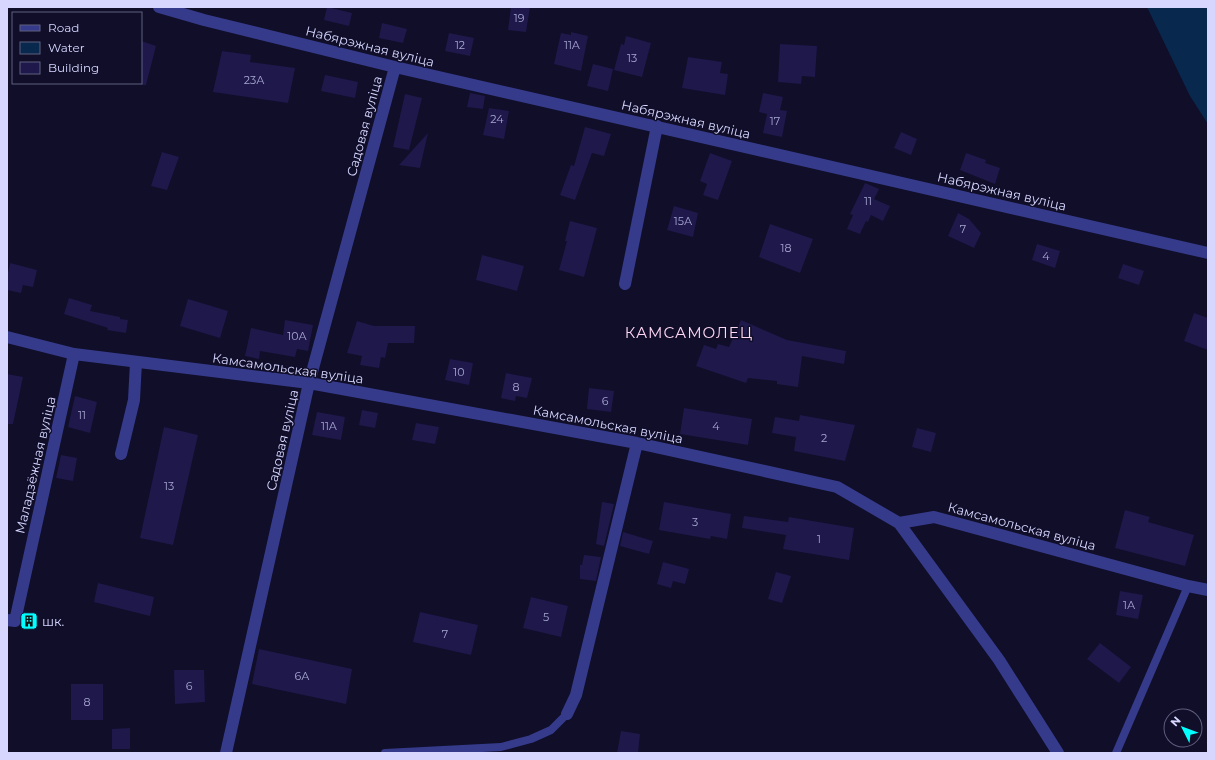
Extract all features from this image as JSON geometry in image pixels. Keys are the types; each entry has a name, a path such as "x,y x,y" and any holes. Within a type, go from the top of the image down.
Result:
{"street":[{"name":"Набярэжная вуліца","path":"159,7 204,20 395,67 1208,253"},
{"name":"Садовая вуліца","path":"226,753 309,383 395,67"},
{"path":"625,284 657,126"},
{"name":"Камсамольская вуліца","path":"7,336 74,354 309,383 637,443 837,486 899,524 934,517 1188,586 1208,590"},
{"name":"Маладзёжная вуліца","path":"7,620 15,621 74,354"},
{"path":"121,454 134,400 136,362"},
{"path":"567,714 576,695 637,443"},
{"path":"899,524 999,660 1058,753"}],"lane":[{"path":"1116,753 1188,586"},
{"path":"384,753 500,747 531,739 551,730 567,714"}],"water":[{"path":"1147,7 1208,7 1208,124 1190,96"}],"building":[{"path":"327,7 352,13 349,26 324,20"},
{"path":"511,7 530,7 526,32 508,30"},
{"path":"382,23 407,29 403,43 379,38"},
{"path":"571,32 588,36 581,71 554,64 561,33 571,35"},
{"path":"449,33 474,38 470,56 445,51"},
{"path":"626,36 651,43 642,77 614,70 621,44 624,45"},
{"path":"142,41 156,46 146,85 141,85"},
{"path":"780,44 817,46 815,77 802,76 801,84 778,82"},
{"path":"222,51 251,55 250,62 295,68 288,103 213,92"},
{"path":"688,57 722,62 720,73 728,74 725,95 682,88"},
{"path":"593,64 613,69 608,91 587,86"},
{"path":"325,75 358,82 355,98 321,91"},
{"path":"470,93 485,96 483,109 467,107"},
{"path":"763,93 783,97 780,110 787,111 782,137 763,133 767,114 759,112"},
{"path":"405,94 422,98 409,150 393,147"},
{"path":"489,108 509,111 504,139 483,135"},
{"path":"585,127 611,134 604,156 592,153 575,200 560,195 571,165 574,166"},
{"path":"901,132 917,139 911,155 894,148"},
{"path":"428,133 420,168 399,165"},
{"path":"162,152 179,157 167,190 151,186"},
{"path":"710,153 732,161 718,200 703,195 707,184 700,181"},
{"path":"966,153 986,160 985,163 1000,168 995,184 960,170"},
{"path":"865,183 879,189 874,199 890,206 883,221 871,215 868,222 866,221 860,234 847,229 853,215 850,214"},
{"path":"674,206 698,213 693,237 667,230"},
{"path":"958,213 969,219 981,233 974,248 948,236"},
{"path":"570,221 597,228 584,277 559,270 567,241 565,241"},
{"path":"770,224 813,239 800,273 759,257"},
{"path":"1037,244 1060,251 1055,268 1032,260"},
{"path":"482,255 524,266 517,291 476,280"},
{"path":"10,263 37,270 33,287 23,285 21,293 7,290 7,277"},
{"path":"1123,264 1144,271 1139,285 1118,278"},
{"path":"69,298 92,305 90,311 128,320 126,333 107,330 108,328 64,314"},
{"path":"188,299 228,311 220,338 180,326"},
{"path":"1194,313 1208,318 1208,350 1184,341"},
{"path":"285,320 313,325 308,351 297,349 295,357 260,351 259,359 245,356 251,328 283,335"},
{"path":"741,320 787,340 846,351 844,364 802,356 798,387 777,384 777,381 748,378 746,383 696,366 704,345 716,349 718,344 729,347"},
{"path":"357,321 374,326 415,326 414,343 388,343 385,358 381,357 379,368 360,365 362,356 347,353"},
{"path":"450,359 473,363 469,385 445,380"},
{"path":"506,373 532,378 527,398 516,396 515,401 501,398"},
{"path":"7,374 23,377 13,424 7,424"},
{"path":"589,388 614,391 611,412 587,409"},
{"path":"75,396 97,402 90,433 68,427"},
{"path":"684,408 752,419 748,445 680,434"},
{"path":"362,410 378,413 375,428 359,425"},
{"path":"317,412 345,417 341,440 312,435"},
{"path":"800,415 855,425 845,461 794,451 796,437 772,433 775,417 799,421"},
{"path":"416,423 439,427 435,444 412,440"},
{"path":"164,427 198,435 173,545 140,538"},
{"path":"917,428 936,433 931,452 912,447"},
{"path":"61,455 77,458 73,481 56,478"},
{"path":"602,502 614,504 604,546 596,544"},
{"path":"664,502 731,514 727,539 711,536 710,539 659,530"},
{"path":"1125,510 1150,517 1148,522 1194,535 1185,566 1115,548"},
{"path":"744,516 788,522 789,517 854,528 849,560 783,549 786,535 742,528"},
{"path":"623,532 653,541 649,554 620,546"},
{"path":"584,555 601,557 596,581 580,579 580,565 582,565"},
{"path":"663,562 689,569 685,584 673,581 671,588 657,584"},
{"path":"776,572 791,576 782,603 768,599"},
{"path":"98,583 154,597 150,616 94,602"},
{"path":"1120,591 1143,595 1138,619 1116,615"},
{"path":"531,597 568,606 561,637 523,628"},
{"path":"420,612 478,625 471,655 413,642"},
{"path":"1100,643 1131,667 1119,683 1087,659"},
{"path":"259,649 352,669 346,704 252,684"},
{"path":"174,670 204,670 205,702 175,704"},
{"path":"71,684 103,684 103,720 71,720"},
{"path":"130,728 130,749 112,749 112,729"},
{"path":"621,731 640,734 638,753 617,753"}],"place":[{"name":"шк.","path":"29,621"}],"district":[{"name":"КАМСАМОЛЕЦ","path":"689,333"}]}
